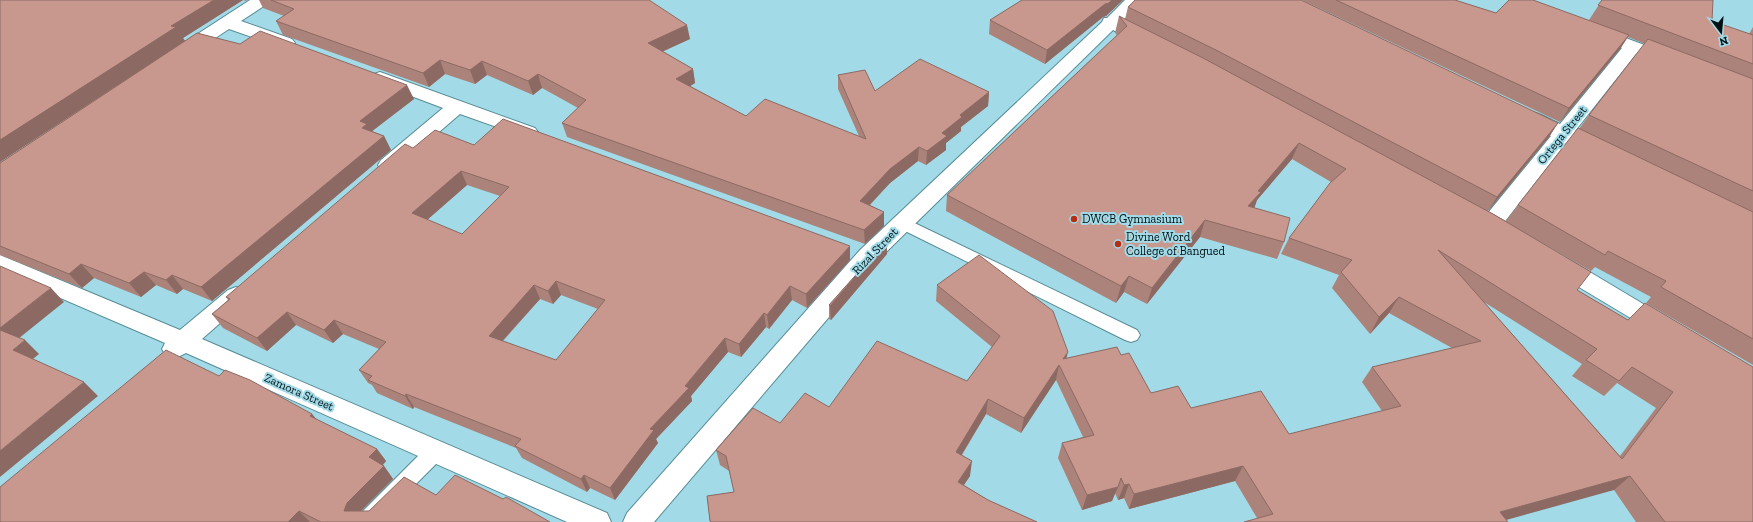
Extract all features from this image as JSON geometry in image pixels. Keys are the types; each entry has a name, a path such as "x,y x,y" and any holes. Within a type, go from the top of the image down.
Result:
{"street":[{"path":"169,61 261,0"},
{"name":"Rizal Street","path":"637,522 861,253 902,223 1110,22 1135,0"},
{"path":"227,22 301,49"},
{"path":"1110,22 1158,46"},
{"path":"1582,27 1682,66"},
{"name":"Ortega Street","path":"1491,224 1633,46"},
{"path":"361,71 547,139"},
{"path":"374,178 457,106"},
{"path":"1514,110 1613,157"},
{"path":"1545,256 1679,335"},
{"name":"Zamora Street","path":"0,263 597,522"},
{"path":"159,362 249,285"}],"lane":[{"path":"902,223 1131,335"},
{"path":"365,522 435,452"}],"building":[{"path":"0,0 214,0 171,26 176,27 0,140"},
{"path":"271,0 649,0 687,25 648,43 693,69 676,79 746,116 765,99 866,139 838,75 865,70 875,91 920,59 989,92 960,115 962,117 942,133 947,136 927,151 919,147 890,169 860,201 884,212 864,230 562,123 586,100 538,74 528,81 482,61 470,70 440,60 423,73 276,21 294,9"},
{"path":"1022,0 1112,0 1047,50 990,20"},
{"path":"1135,0 1301,0 1558,123 1497,197 1216,50 1128,7"},
{"path":"1336,0 1455,0 1496,13 1509,0 1533,0 1629,35 1569,108"},
{"path":"1602,0 1713,0 1712,21 1753,35 1753,64 1598,5"},
{"path":"1119,16 1203,58 1493,214 1591,272 1577,290 1628,320 1645,303 1753,367 1753,522 1665,522 1630,476 1500,512 1508,522 1244,522 1273,514 1243,466 1134,494 1129,484 1124,485 1121,478 1118,487 1087,495 1062,443 1094,435 1059,365 1024,418 988,399 956,452 972,461 958,482 988,500 1037,522 710,521 707,496 734,492 726,456 716,450 753,408 780,423 805,393 829,407 877,341 967,381 1000,336 937,285 979,255 1053,311 1068,352 1063,359 1117,347 1121,355 1129,353 1151,393 1178,386 1191,408 1261,391 1289,434 1401,406 1372,367 1481,341 1399,297 1379,317 1341,272 1352,260 1289,238 1330,183 1346,169 1299,143 1258,191 1261,192 1248,206 1290,218 1284,242 1205,220 1152,288 1129,276 1121,286 947,195 1127,26","holes":["1438,250 1597,349 1586,360 1619,381 1632,367 1673,392 1622,459"]},
{"path":"260,31 407,85 360,121 367,124 362,128 384,136 201,287 172,275 166,280 144,272 129,283 81,264 69,274 0,246 0,163 197,33 240,44"},
{"path":"1648,39 1753,79 1753,191 1589,115"},
{"path":"503,119 850,246 806,294 790,286 767,315 764,313 739,344 725,338 685,386 689,388 650,429 654,430 610,488 584,475 581,479 515,446 521,439 406,394 405,396 368,380 372,376 359,370 386,342 334,320 324,330 287,312 257,338 212,314 230,299 226,297 405,144 413,148 435,130 474,145","holes":["461,171 509,187 462,234 412,213","556,281 605,300 556,360 489,336 534,285 548,291"]},
{"path":"1578,128 1753,212 1753,339 1661,287 1666,281 1608,251 1605,255 1518,205"},
{"path":"887,240 830,306 829,305"},
{"path":"0,266 51,288 0,328"},
{"path":"0,330 25,340 13,350 84,382 0,451"},
{"path":"166,350 219,376 225,370 250,380 312,414 310,416 377,449 369,457 384,466 347,503 344,511 369,511 404,477 436,495 455,475 503,499 506,497 550,522 321,522 299,511 288,522 0,522 0,487"}],"place":[{"name":"DWCB Gymnasium","path":"1074,219"},
{"name":"Divine Word College of Bangued","path":"1118,244"}]}
